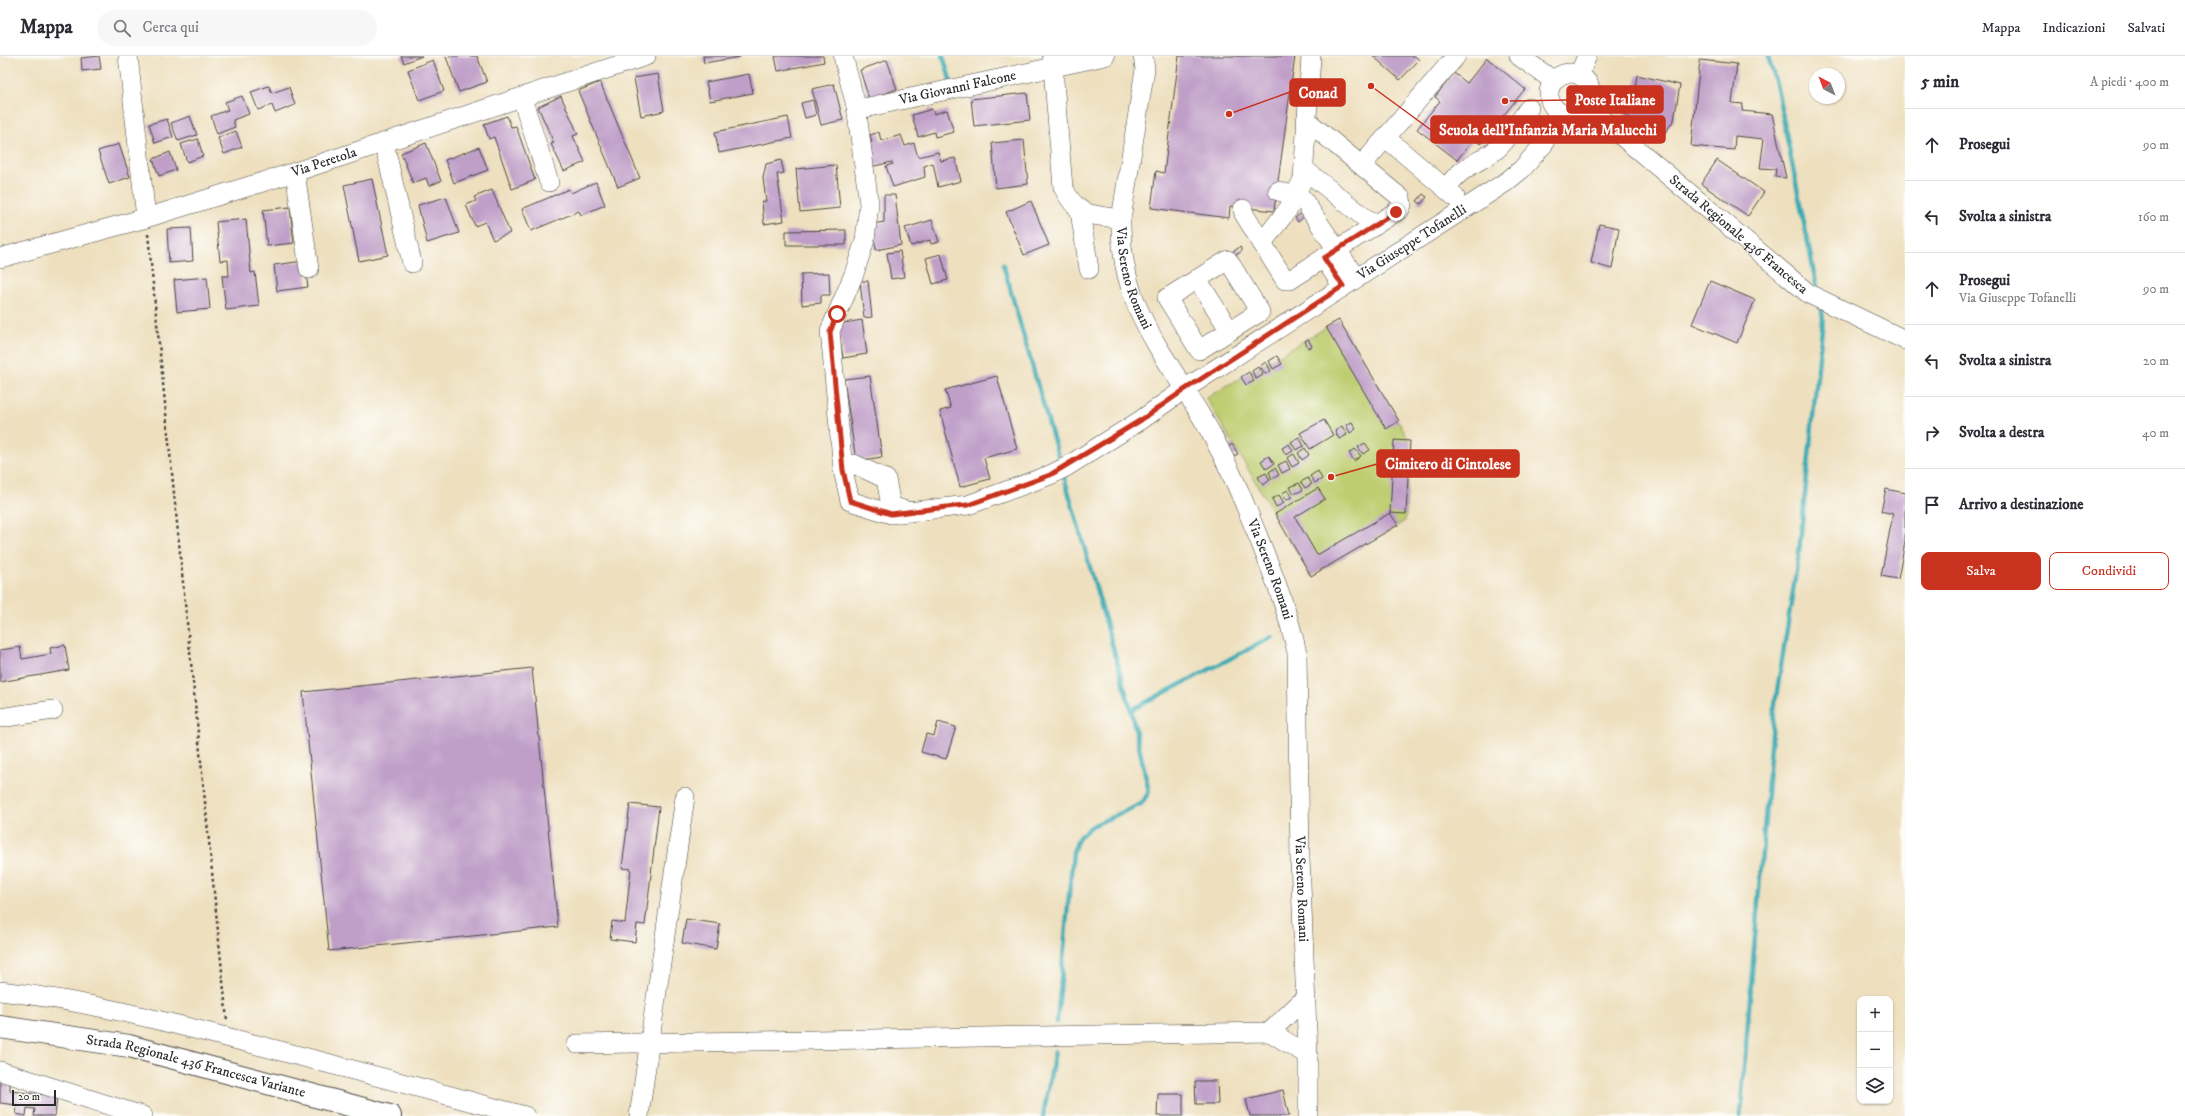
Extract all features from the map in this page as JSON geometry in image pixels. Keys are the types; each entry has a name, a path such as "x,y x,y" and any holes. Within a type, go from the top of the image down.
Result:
{"main road":[{"name":"Strada Regionale 436 Francesca Variante","path":"0,1027 129,1046 390,1116"}],"street":[{"path":"128,56 146,218"},
{"name":"Via Peretola","path":"0,258 146,218 295,172 646,56"},
{"path":"843,56 856,106 869,204 865,240 854,274 830,332 843,470 854,464 886,479 891,506 910,512"},
{"name":"Via Giovanni Falcone","path":"856,106 864,108 1052,62 1105,56"},
{"name":"Via Sereno Romani","path":"1142,56 1145,69 1121,219 1122,253 1130,288 1142,320 1208,427 1241,493 1292,628 1297,653 1300,859 1308,1055 1308,1116"},
{"path":"1287,193 1303,179 1311,56"},
{"path":"1519,56 1554,81"},
{"path":"1579,75 1587,56"},
{"path":"1362,165 1453,59"},
{"path":"1052,62 1063,187 1069,200 1080,212 1089,269"},
{"path":"1566,74 1579,75 1588,84 1590,89 1591,95 1587,107 1570,116 1558,112 1550,101 1549,94 1554,81 1566,74"},
{"path":"522,98 549,182"},
{"name":"Strada Regionale 436 Francesca","path":"1587,107 1809,294 1905,340"},
{"path":"1447,189 1451,180 1458,174 1497,149 1529,108"},
{"name":"Via Giuseppe Tofanelli","path":"843,470 850,501 891,514 968,505 1058,471 1141,420 1231,359 1489,194 1522,169 1543,145 1558,112"},
{"path":"1243,209 1244,214 1285,280 1290,280 1400,209 1402,200 1362,165 1306,120"},
{"path":"1386,138 1447,189 1465,208"},
{"path":"384,143 412,263"},
{"path":"1304,169 1374,226"},
{"path":"295,172 309,269"},
{"path":"1262,243 1288,208 1287,193"},
{"path":"1287,193 1302,198 1331,254 1350,282"},
{"path":"1080,212 1121,219"},
{"path":"1228,260 1260,312 1224,335 1199,350 1167,298 1228,260"},
{"path":"1198,279 1224,335 1231,359"},
{"path":"0,718 53,710"},
{"path":"640,1116 685,797"},
{"path":"0,991 34,995 130,1012 524,1116"},
{"path":"1270,1032 1306,997"},
{"path":"577,1044 1270,1032 1308,1055"},
{"path":"0,1071 143,1116"}],"path":[{"path":"146,218 228,1037"}],"green space":[{"path":"1339,320 1410,441 1406,514 1405,521 1311,576 1206,398"}],"building":[{"path":"99,56 101,69 82,71 81,58"},
{"path":"401,56 422,56 404,63"},
{"path":"477,56 487,82 459,92 446,57"},
{"path":"703,56 740,56 740,57 704,63"},
{"path":"775,56 823,56 824,62 778,71"},
{"path":"1179,56 1295,56 1274,211 1230,206 1229,218 1151,208 1156,171 1164,173"},
{"path":"1373,56 1415,56 1419,60 1400,80"},
{"path":"1487,58 1525,89 1480,144 1474,139 1457,160 1417,129 1440,101 1435,97 1454,73 1467,83"},
{"path":"433,60 444,91 419,100 408,70"},
{"path":"887,60 897,89 869,99 860,70"},
{"path":"1700,60 1737,64 1732,103 1743,104 1742,111 1772,114 1786,178 1775,177 1776,169 1760,168 1764,139 1735,136 1734,150 1691,146"},
{"path":"658,74 664,111 641,116 634,78"},
{"path":"749,74 753,93 710,101 706,82"},
{"path":"1637,75 1680,85 1674,120 1664,134 1644,118 1638,124 1622,113 1634,95"},
{"path":"600,82 640,178 618,187 578,91"},
{"path":"834,84 843,120 821,125 812,89"},
{"path":"269,86 272,93 289,87 295,105 275,113 272,105 258,110 251,92"},
{"path":"1027,93 1030,120 974,126 971,99"},
{"path":"242,96 249,114 233,120 235,127 217,134 211,116 228,110 225,102"},
{"path":"561,96 578,134 573,136 585,162 564,171 551,144 554,143 538,107"},
{"path":"813,100 816,115 805,118 801,103"},
{"path":"932,109 934,114 947,110 954,132 935,137 934,132 918,137 912,115"},
{"path":"190,116 197,135 178,141 171,123"},
{"path":"507,116 511,127 516,126 535,180 512,189 494,137 489,139 484,124"},
{"path":"788,117 792,138 719,153 715,132"},
{"path":"167,119 173,137 155,143 149,124"},
{"path":"236,131 242,147 224,154 218,138"},
{"path":"879,132 881,141 901,135 905,146 914,143 918,157 938,152 941,161 955,158 961,181 938,187 933,163 924,166 925,177 893,187 886,166 893,164 892,162 870,167 865,144 872,142 870,135"},
{"path":"198,139 203,156 187,162 181,144"},
{"path":"1024,140 1028,184 996,188 992,143"},
{"path":"426,143 441,181 429,186 426,178 413,183 401,153"},
{"path":"119,144 130,177 109,184 98,151"},
{"path":"479,147 488,170 454,183 445,160"},
{"path":"170,152 176,170 159,176 153,159"},
{"path":"781,160 784,173 777,174 784,221 764,224 762,202 766,201 763,178 766,164"},
{"path":"1717,160 1764,192 1748,216 1701,184"},
{"path":"836,165 840,208 800,212 796,169"},
{"path":"372,179 388,255 359,261 344,185"},
{"path":"596,182 605,205 581,215 579,211 531,231 522,209 569,189 571,193"},
{"path":"492,190 510,233 493,240 485,222 475,226 466,205 476,201 474,197"},
{"path":"1423,194 1427,197 1421,204 1417,201"},
{"path":"884,195 895,195 901,245 876,250 872,224 884,222"},
{"path":"446,197 459,233 427,243 418,205"},
{"path":"1031,201 1049,245 1024,255 1006,212"},
{"path":"290,207 294,243 267,246 263,210"},
{"path":"1303,212 1305,216 1298,222 1295,218"},
{"path":"246,219 251,273 255,272 259,306 226,310 222,276 229,276 228,260 220,261 216,222"},
{"path":"932,220 939,242 931,244 930,240 911,246 905,228"},
{"path":"1599,224 1619,228 1612,269 1591,263"},
{"path":"191,228 193,261 169,263 167,229"},
{"path":"846,230 846,245 786,245 786,231"},
{"path":"1240,247 1242,251 1235,256 1232,252"},
{"path":"900,251 904,277 891,279 887,253"},
{"path":"941,254 948,280 933,284 926,258"},
{"path":"304,261 308,287 277,291 274,265"},
{"path":"829,273 830,295 821,295 821,303 802,305 801,274"},
{"path":"207,277 210,309 177,312 174,280"},
{"path":"860,281 868,281 872,317 864,318"},
{"path":"1710,281 1755,300 1737,343 1692,324"},
{"path":"862,320 867,354 843,358 838,324"},
{"path":"1339,320 1399,421 1386,429 1326,327"},
{"path":"1308,339 1312,346 1308,348 1305,341"},
{"path":"1277,356 1282,364 1273,369 1269,361"},
{"path":"1266,362 1271,371 1265,374 1260,366"},
{"path":"1258,367 1263,375 1256,379 1252,371"},
{"path":"1249,372 1254,381 1246,385 1241,377"},
{"path":"870,376 882,457 856,461 844,379"},
{"path":"997,376 1017,449 984,458 990,479 960,487 940,411 951,408 945,390"},
{"path":"1324,420 1333,435 1310,449 1300,433"},
{"path":"1352,422 1356,429 1350,433 1346,425"},
{"path":"1342,426 1347,435 1339,439 1335,431"},
{"path":"1299,437 1304,446 1296,450 1291,442"},
{"path":"1394,440 1410,441 1406,514 1390,513"},
{"path":"1365,443 1370,450 1363,454 1358,447"},
{"path":"1232,444 1238,454 1232,457 1227,448"},
{"path":"1289,444 1293,451 1286,455 1282,448"},
{"path":"1305,448 1309,455 1302,460 1298,453"},
{"path":"1355,449 1361,456 1354,461 1349,453"},
{"path":"1294,454 1299,463 1292,467 1287,458"},
{"path":"1269,456 1274,464 1266,469 1261,461"},
{"path":"1286,461 1290,469 1282,473 1278,465"},
{"path":"1275,468 1279,475 1272,479 1269,472"},
{"path":"1318,471 1322,479 1315,483 1310,476"},
{"path":"1266,473 1270,480 1263,485 1258,477"},
{"path":"1308,478 1312,484 1305,488 1301,482"},
{"path":"1299,483 1303,490 1294,494 1290,487"},
{"path":"1318,488 1325,499 1295,517 1317,555 1390,513 1398,525 1311,576 1275,514"},
{"path":"1886,489 1905,493 1905,542 1898,579 1881,576 1893,514 1881,511"},
{"path":"1288,490 1292,497 1286,500 1282,493"},
{"path":"1279,495 1284,503 1276,507 1272,499"},
{"path":"65,645 69,670 0,682 0,650 20,647 22,659 51,654 50,648"},
{"path":"532,668 558,927 329,951 303,692"},
{"path":"938,722 956,727 946,759 921,752 926,734 934,736"},
{"path":"630,804 659,807 645,925 637,924 635,942 610,939 612,921 625,923 631,869 622,868"},
{"path":"686,919 720,924 716,949 682,943"},
{"path":"0,1078 10,1079 10,1091 57,1096 55,1116 34,1116 35,1109 27,1108 26,1116 16,1114 17,1105 0,1103"},
{"path":"1195,1081 1217,1081 1218,1104 1196,1104"},
{"path":"1283,1090 1289,1116 1250,1116 1246,1099"},
{"path":"1158,1094 1183,1094 1183,1116 1157,1116"}],"waterway":[{"path":"943,56 951,83"},
{"path":"1768,56 1777,88 1818,293"},
{"path":"1003,264 1061,466"},
{"path":"1740,1116 1774,710 1799,553 1823,319 1821,306"},
{"path":"1063,473 1131,710"},
{"path":"1057,1022 1073,852 1079,837 1092,826 1141,804 1149,792 1131,710 1272,637"},
{"path":"1043,1116 1055,1051"}],"place":[{"name":"Scuola dell'Infanzia Maria Malucchi","path":"1371,86"},
{"name":"Poste Italiane","path":"1505,101"},
{"name":"Conad","path":"1229,114"},
{"name":"Cimitero di Cintolese","path":"1331,477"}],"route":[{"path":"837,314 830,332 843,470 850,501 891,514 968,505 1050,475 1066,467 1141,420 1184,390 1343,286 1324,258 1396,212"}]}
